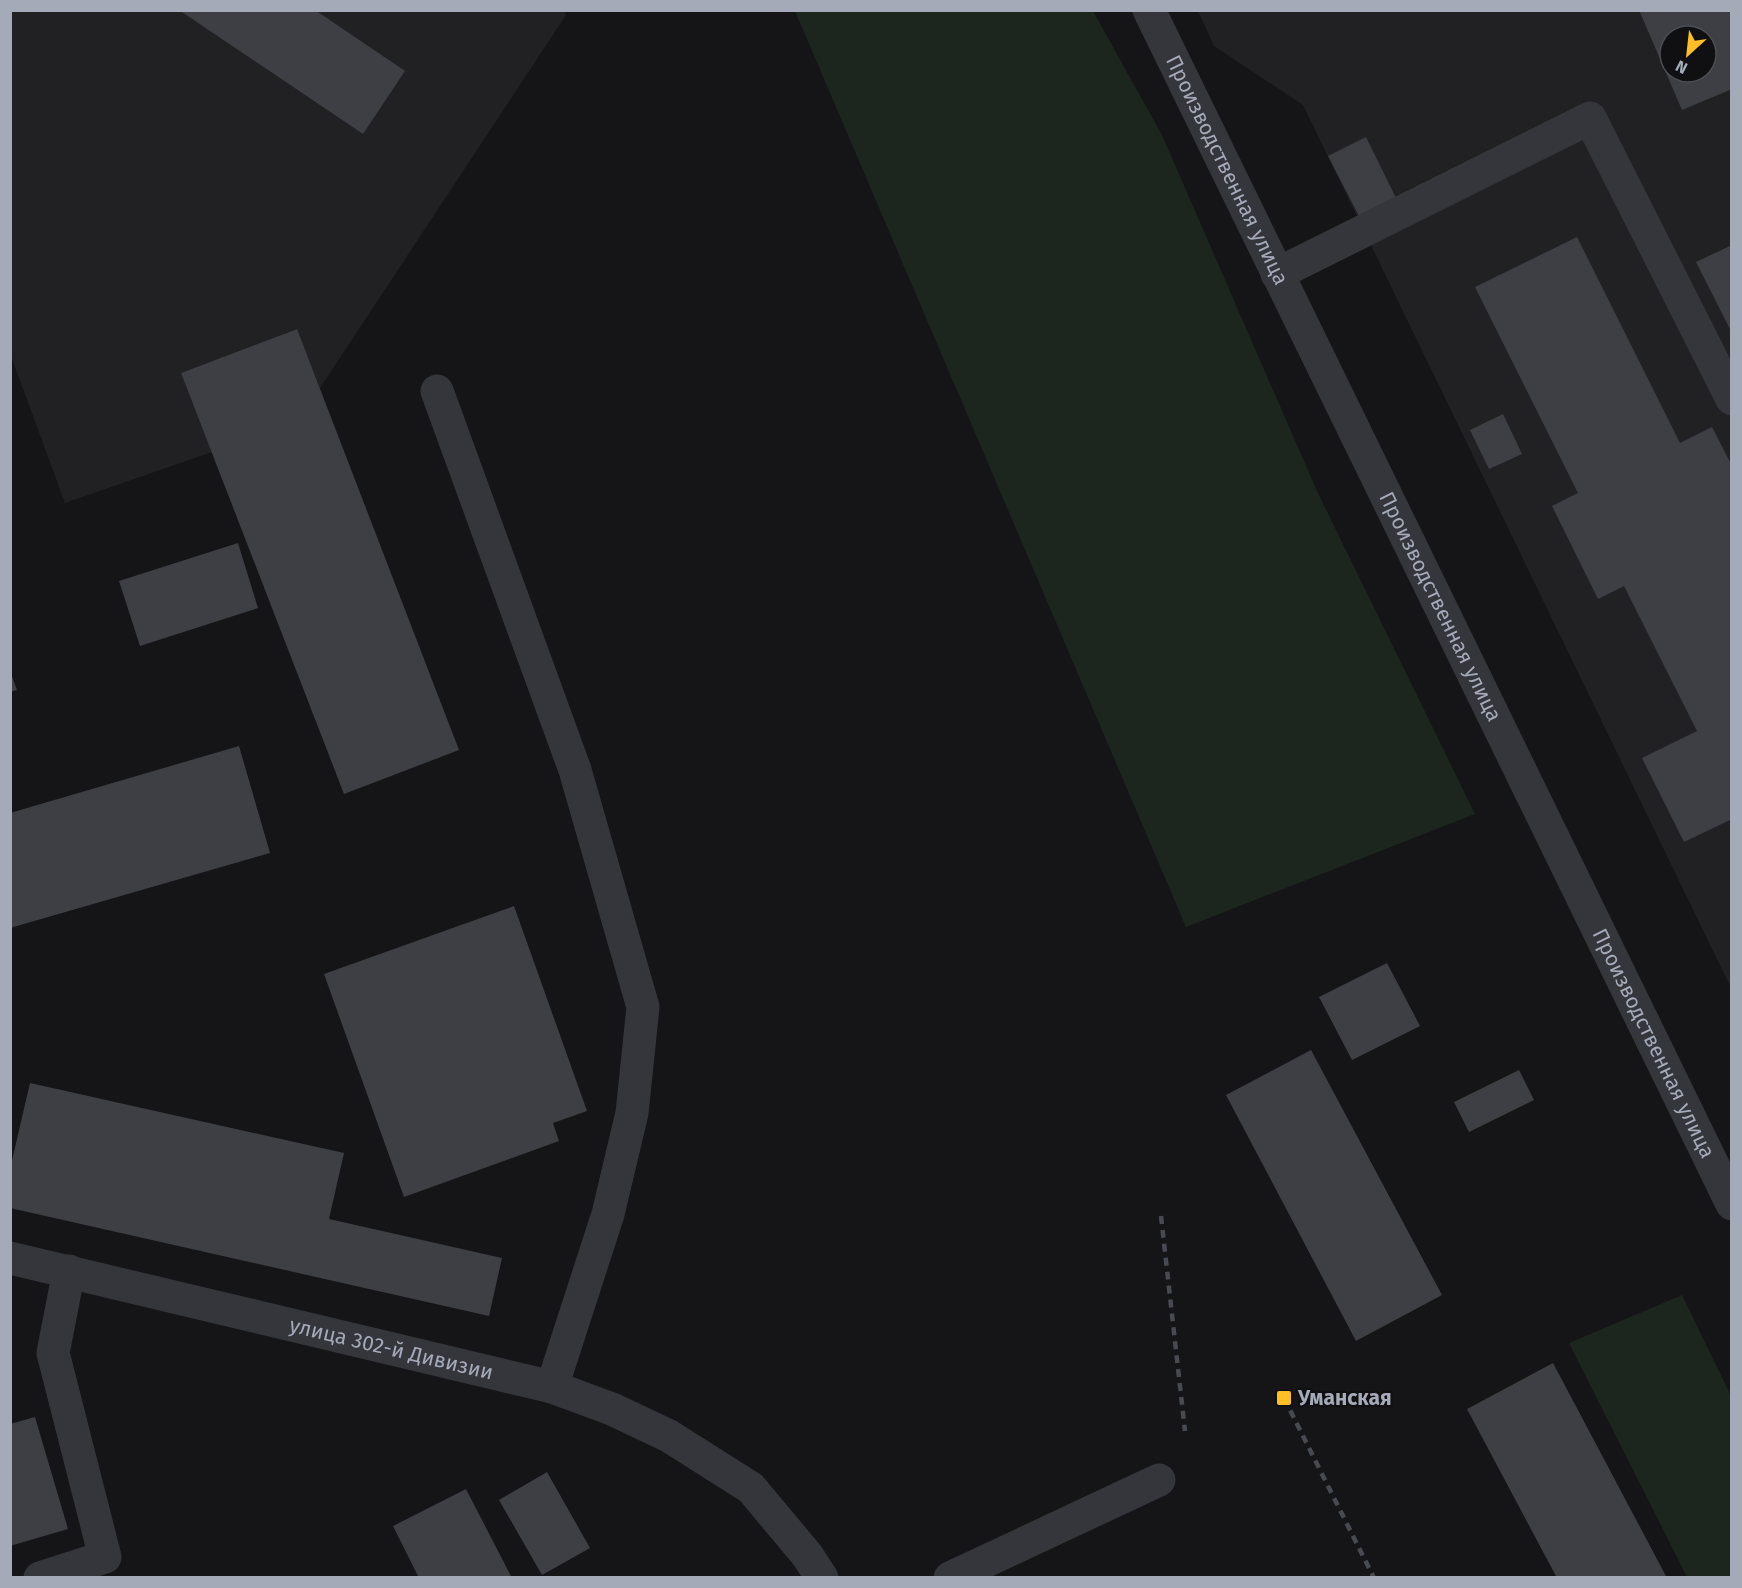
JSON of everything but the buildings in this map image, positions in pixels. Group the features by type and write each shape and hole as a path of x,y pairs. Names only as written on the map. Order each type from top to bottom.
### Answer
{"street":[{"name":"Производственная улица","path":"1149,10 1731,1204"},
{"path":"1277,274 1590,118 1731,399"},
{"path":"436,391 575,770 643,1007 632,1113 611,1203 552,1387"},
{"name":"улица 302-й Дивизии","path":"10,1258 552,1387 612,1409 669,1436 751,1488 807,1555 822,1578"},
{"path":"40,1578 105,1557 53,1353 69,1271"},
{"path":"950,1578 1159,1480"}],"shaded area":[{"path":"11,11 564,11 566,15 320,388 296,329 181,373 212,452 65,503 11,356"},
{"path":"795,11 1093,11 1162,135 1317,491 1475,814 1186,927"},
{"path":"1198,11 1731,11 1731,988 1303,105 1214,46"},
{"path":"1682,1295 1731,1396 1731,1577 1687,1577 1569,1343"}],"railway":[{"path":"1161,1216 1185,1431"},
{"path":"1284,1398 1374,1578"}],"place":[{"name":"Уманская","path":"1284,1398"}]}
